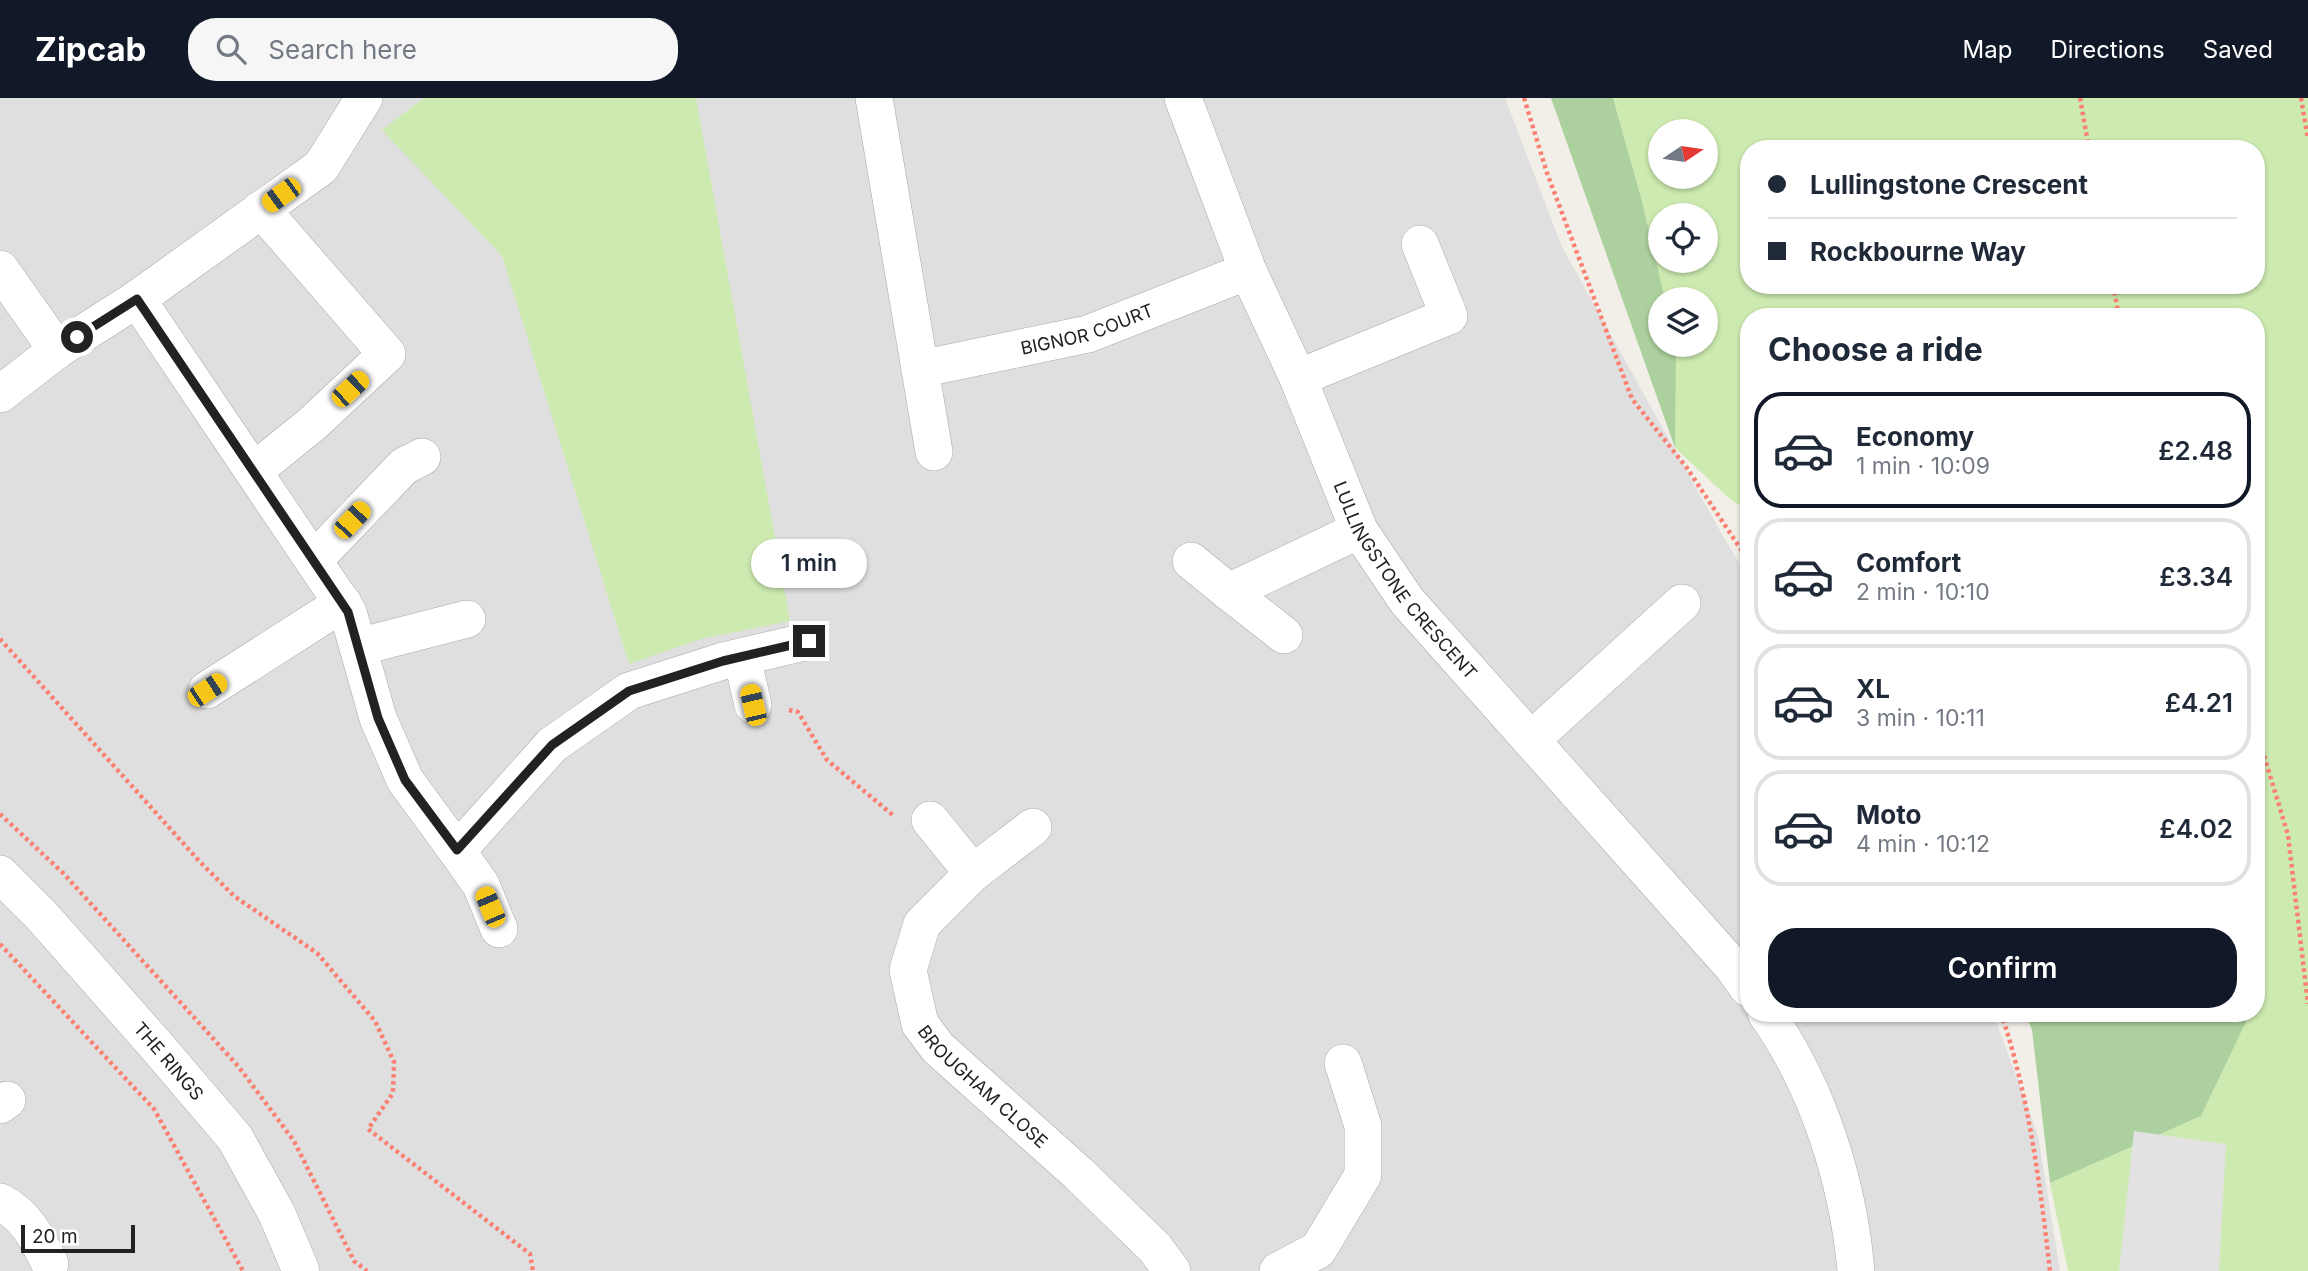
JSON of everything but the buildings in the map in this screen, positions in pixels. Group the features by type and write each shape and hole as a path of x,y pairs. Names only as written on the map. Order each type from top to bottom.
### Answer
{"street":[{"path":"0,394 57,350 137,299 321,167 364,98"},
{"path":"874,98 934,452"},
{"name":"LULLINGSTONE CRESCENT","path":"1183,98 1248,271 1298,378 1359,530 1407,601 1740,977"},
{"path":"254,471 312,424 387,354 261,209"},
{"path":"1298,378 1449,316 1420,244"},
{"path":"0,269 57,350"},
{"name":"BIGNOR COURT","path":"920,369 1088,334 1248,271"},
{"path":"137,299 343,603 359,647 378,718 405,780 481,885 499,929"},
{"path":"314,560 404,466 422,457"},
{"path":"1229,592 1359,530"},
{"path":"1191,561 1284,635"},
{"path":"207,690 343,603"},
{"path":"1532,739 1682,603"},
{"path":"359,647 467,619"},
{"path":"457,850 552,745 629,691 742,657 809,641"},
{"path":"742,657 753,705"},
{"path":"930,820 973,873"},
{"name":"BROUGHAM CLOSE","path":"1033,827 973,873 922,924 908,970 920,1024 938,1048 1079,1174 1155,1248 1172,1271"},
{"name":"THE RINGS","path":"0,874 41,915 234,1138 277,1214 301,1271"},
{"path":"1772,1022 1806,1082 1835,1160 1856,1271"},
{"path":"1278,1271 1318,1250 1363,1175 1363,1126 1343,1063"},
{"path":"0,1202 20,1215 30,1226 50,1264"}],"path":[{"path":"1524,98 1547,173 1632,400 1687,468 1740,548"},
{"path":"2080,98 2087,140"},
{"path":"2301,98 2308,139"},
{"path":"0,639 200,862 234,896 317,953 375,1021 394,1062 393,1093 368,1129 530,1254 534,1271"},
{"path":"753,705 798,712 827,760 913,833 930,820"},
{"path":"2265,759 2288,835 2308,1004"},
{"path":"0,944 154,1109 243,1271"},
{"path":"2004,1022 2016,1059 2041,1192 2050,1271"}],"shaded area":[{"path":"0,98 1505,98 1562,247 1740,564 1740,1022 1996,1022 2038,1136 2060,1271 0,1271"},
{"path":"2134,1131 2226,1144 2219,1271 2119,1271"}],"green space":[{"path":"424,98 696,98 790,621 701,639 629,664 502,256 382,130"},
{"path":"1551,98 1613,98 1648,227 1648,273 1659,273 1662,287 1648,287 1648,357 1676,357 1675,448"},
{"path":"1613,98 2308,98 2308,1271 2068,1271 2050,1183 2201,1116 2246,1022 2265,1022 2265,308 1740,308 1740,505 1675,448 1675,357 1718,357 1718,287 1662,287 1659,273 1718,273 1718,203 1648,203 1648,227"},
{"path":"2029,1022 2246,1022 2201,1116 2050,1183 2032,1030"}],"route":[{"path":"77,337 137,299 348,612 378,718 405,780 457,850 490,817 552,745 629,691 723,661 809,641"}]}
